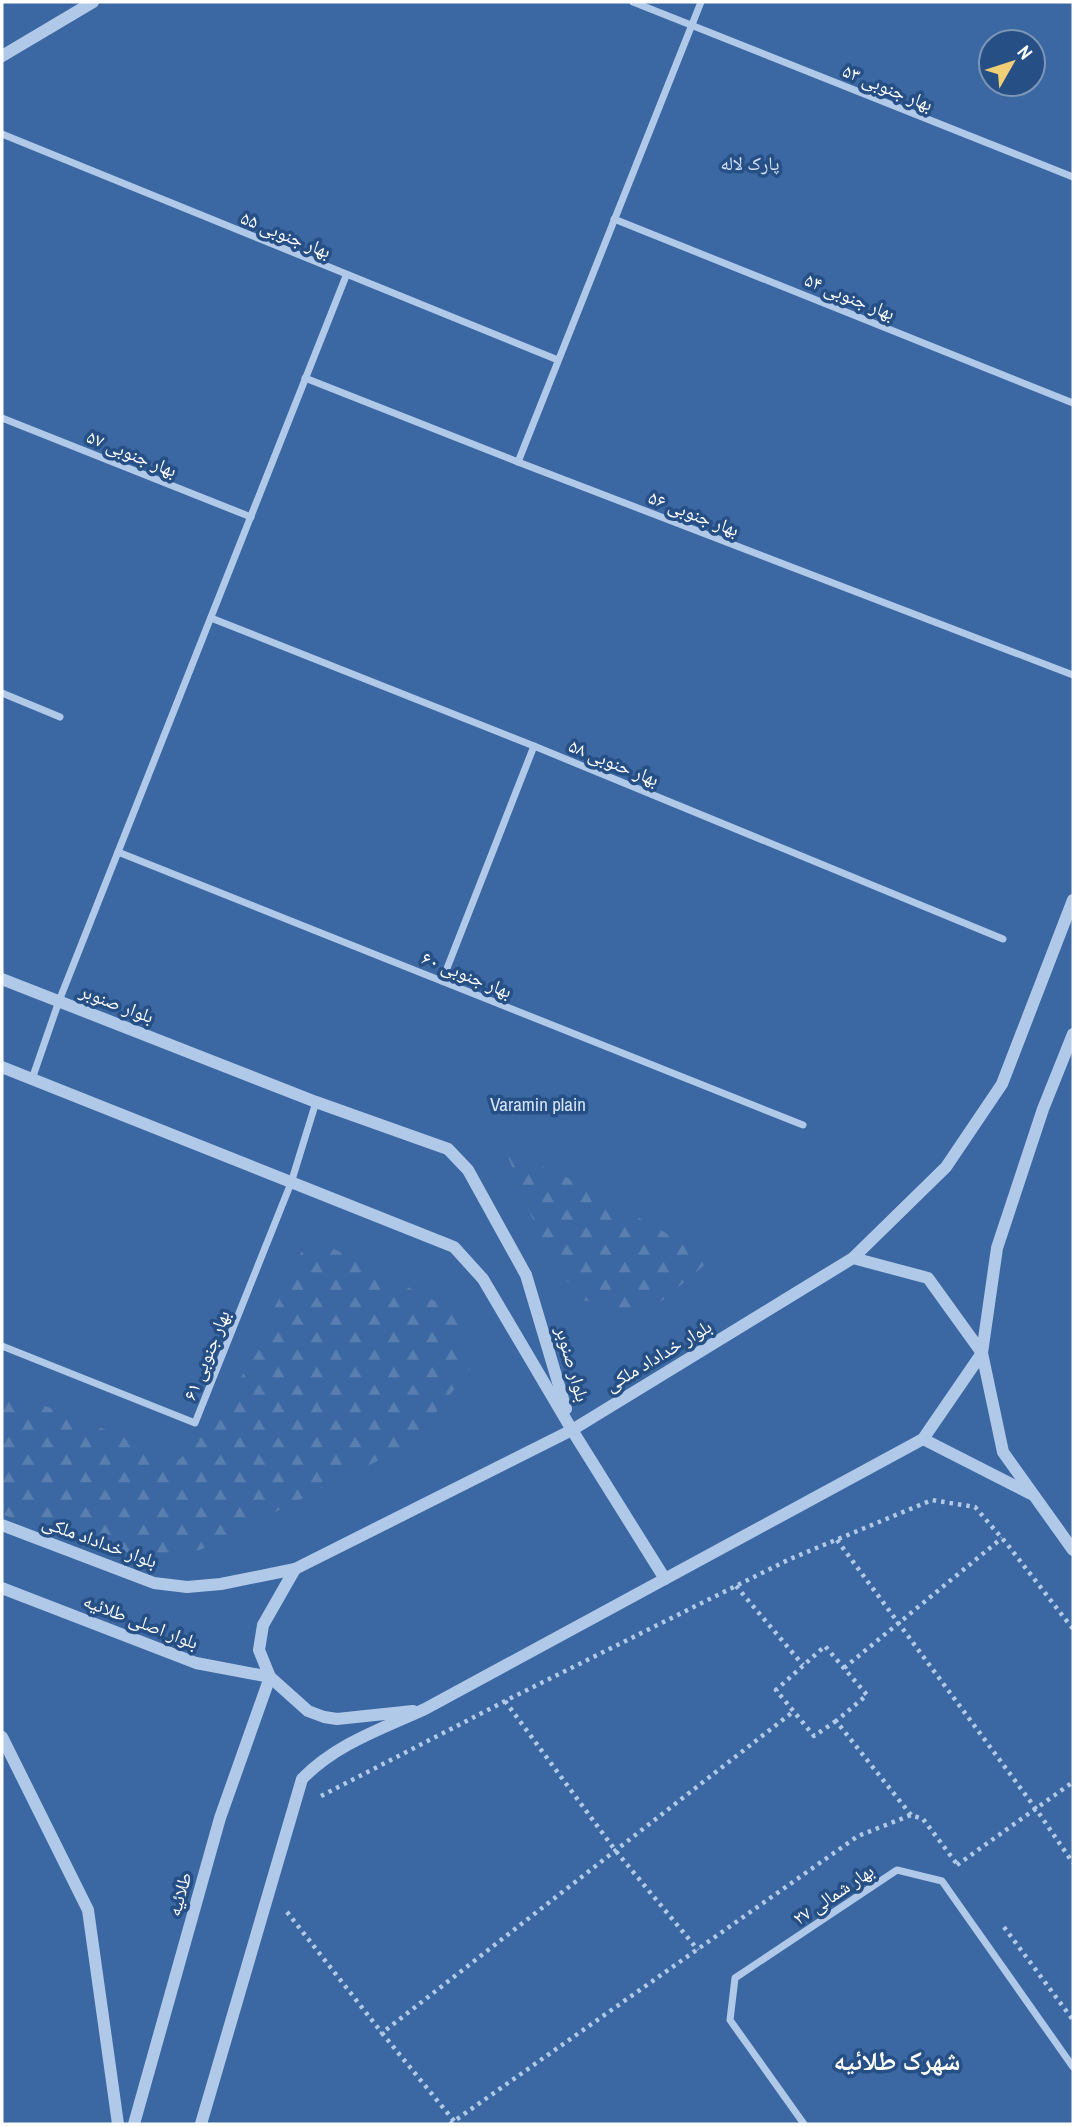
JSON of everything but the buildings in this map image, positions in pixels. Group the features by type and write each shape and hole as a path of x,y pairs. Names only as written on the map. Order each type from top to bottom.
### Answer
{"street":[{"path":"2,56 93,2"},
{"name":"بهار جنوبی ۵۳","path":"633,2 1073,177"},
{"path":"518,463 701,2"},
{"name":"بهار جنوبی ۵۵","path":"2,134 558,360"},
{"name":"بهار جنوبی ۵۴","path":"614,219 1073,403"},
{"path":"32,1079 118,852 346,275"},
{"name":"بهار جنوبی ۵۶","path":"305,378 518,463 1073,675"},
{"name":"بهار جنوبی ۵۷","path":"2,418 251,517"},
{"name":"بهار حنوبی ۵۸","path":"211,618 534,746 1003,939"},
{"path":"2,693 60,717"},
{"path":"442,981 534,746"},
{"name":"بهار جنوبی ۶۰","path":"118,852 803,1125"},
{"name":"بلوار خداداد ملکی","path":"2,1525 154,1583 198,1586 295,1569 572,1430 853,1258 946,1167 1002,1084 1073,900"},
{"name":"بلوار صنوبر","path":"2,979 316,1102 447,1149 468,1170 526,1275 572,1430"},
{"path":"1073,1034 1044,1109 997,1248 982,1353 1003,1452 1073,1550"},
{"name":"بلوار صنوبر","path":"2,1067 454,1247 483,1279 572,1430"},
{"path":"291,1182 316,1102"},
{"name":"بهار جنوبی ۶۱","path":"2,1346 195,1423 291,1182"},
{"path":"853,1258 928,1278 982,1353"},
{"path":"201,2124 302,1779 319,1761 343,1746 425,1709 923,1439 982,1353"},
{"path":"572,1430 665,1579"},
{"path":"923,1439 1035,1496"},
{"path":"295,1569 263,1625 259,1650 270,1677 308,1711 337,1720 425,1709"},
{"name":"بلوار اصلی طلائیه","path":"2,1588 196,1663 270,1677"},
{"name":"طلائیه","path":"134,2124 220,1818 270,1677"},
{"path":"2,1737 88,1910 118,2124"},
{"name":"بهار شمالی ۲۷","path":"804,2124 730,2020 735,1978 897,1870 942,1881 1073,2067"}],"path":[{"path":"315,1804 321,1796 505,1701 790,1559 932,1500 975,1507 1073,1629"},
{"path":"844,1668 1002,1538"},
{"path":"837,1540 1073,1863"},
{"path":"736,1586 803,1665"},
{"path":"825,1646 844,1668 867,1695 814,1736 776,1690 825,1646"},
{"path":"505,1701 615,1850 698,1950"},
{"path":"382,2033 794,1711"},
{"path":"836,1721 911,1815"},
{"path":"957,1865 1073,1782"},
{"path":"286,1911 454,2121"}],"green space":[{"name":"Varamin plain","path":"2,2 1073,2 1073,2124 2,2124"},
{"path":"505,1149 568,1178 712,1259 646,1314 582,1300 546,1253"},
{"path":"309,1236 456,1312 470,1369 411,1444 200,1550 117,1559 2,1514 2,1389 180,1459 229,1403"}],"district":[{"name":"شهرک طلائیه","path":"897,2060"}],"park label":[{"name":"پارک لاله","path":"750,163"}]}
